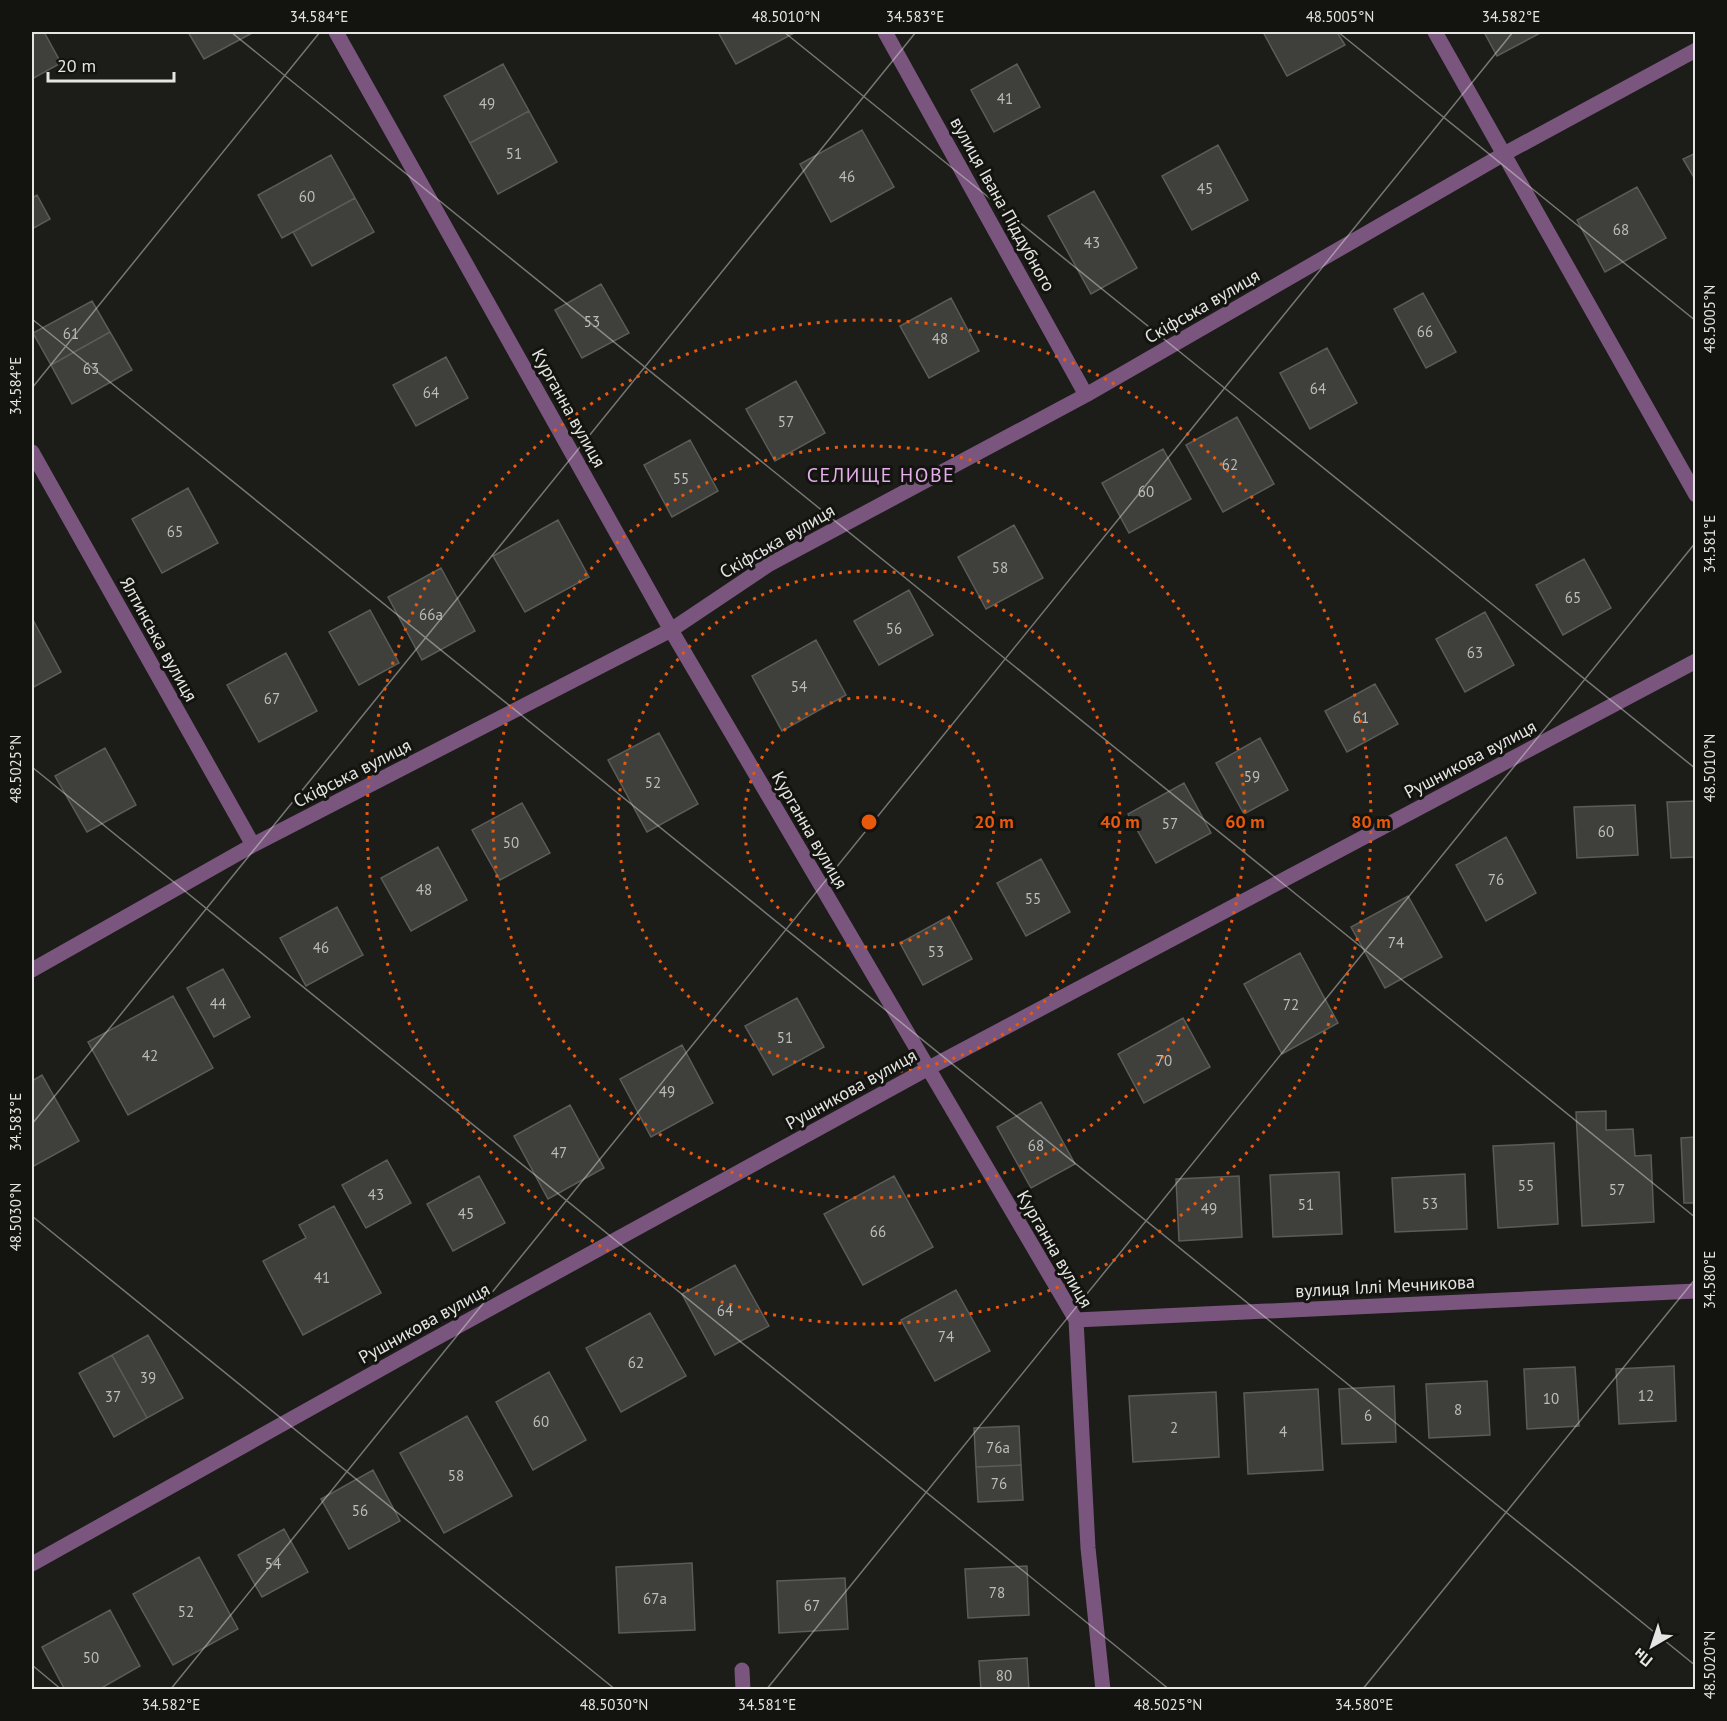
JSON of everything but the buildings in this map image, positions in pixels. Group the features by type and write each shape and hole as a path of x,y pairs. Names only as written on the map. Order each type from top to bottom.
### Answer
{"street":[{"name":"Курганна вулиця","path":"336,32 671,630 1076,1320 1088,1548 1103,1689"},
{"name":"вулиця Івана Піддубного","path":"885,32 1086,395"},
{"path":"1435,32 1695,495"},
{"name":"Скіфська вулиця","path":"32,970 253,845 671,630 768,565 1086,395 1504,154 1695,50"},
{"name":"Ялтинська вулиця","path":"32,452 253,845"},
{"name":"Рушникова вулиця","path":"32,1564 431,1341 927,1069 1695,661"},
{"name":"вулиця Іллі Мечникова","path":"1076,1320 1695,1291"},
{"path":"742,1670 743,1689"}],"district":[{"name":"СЕЛИЩЕ НОВЕ","path":"881,475"}]}
